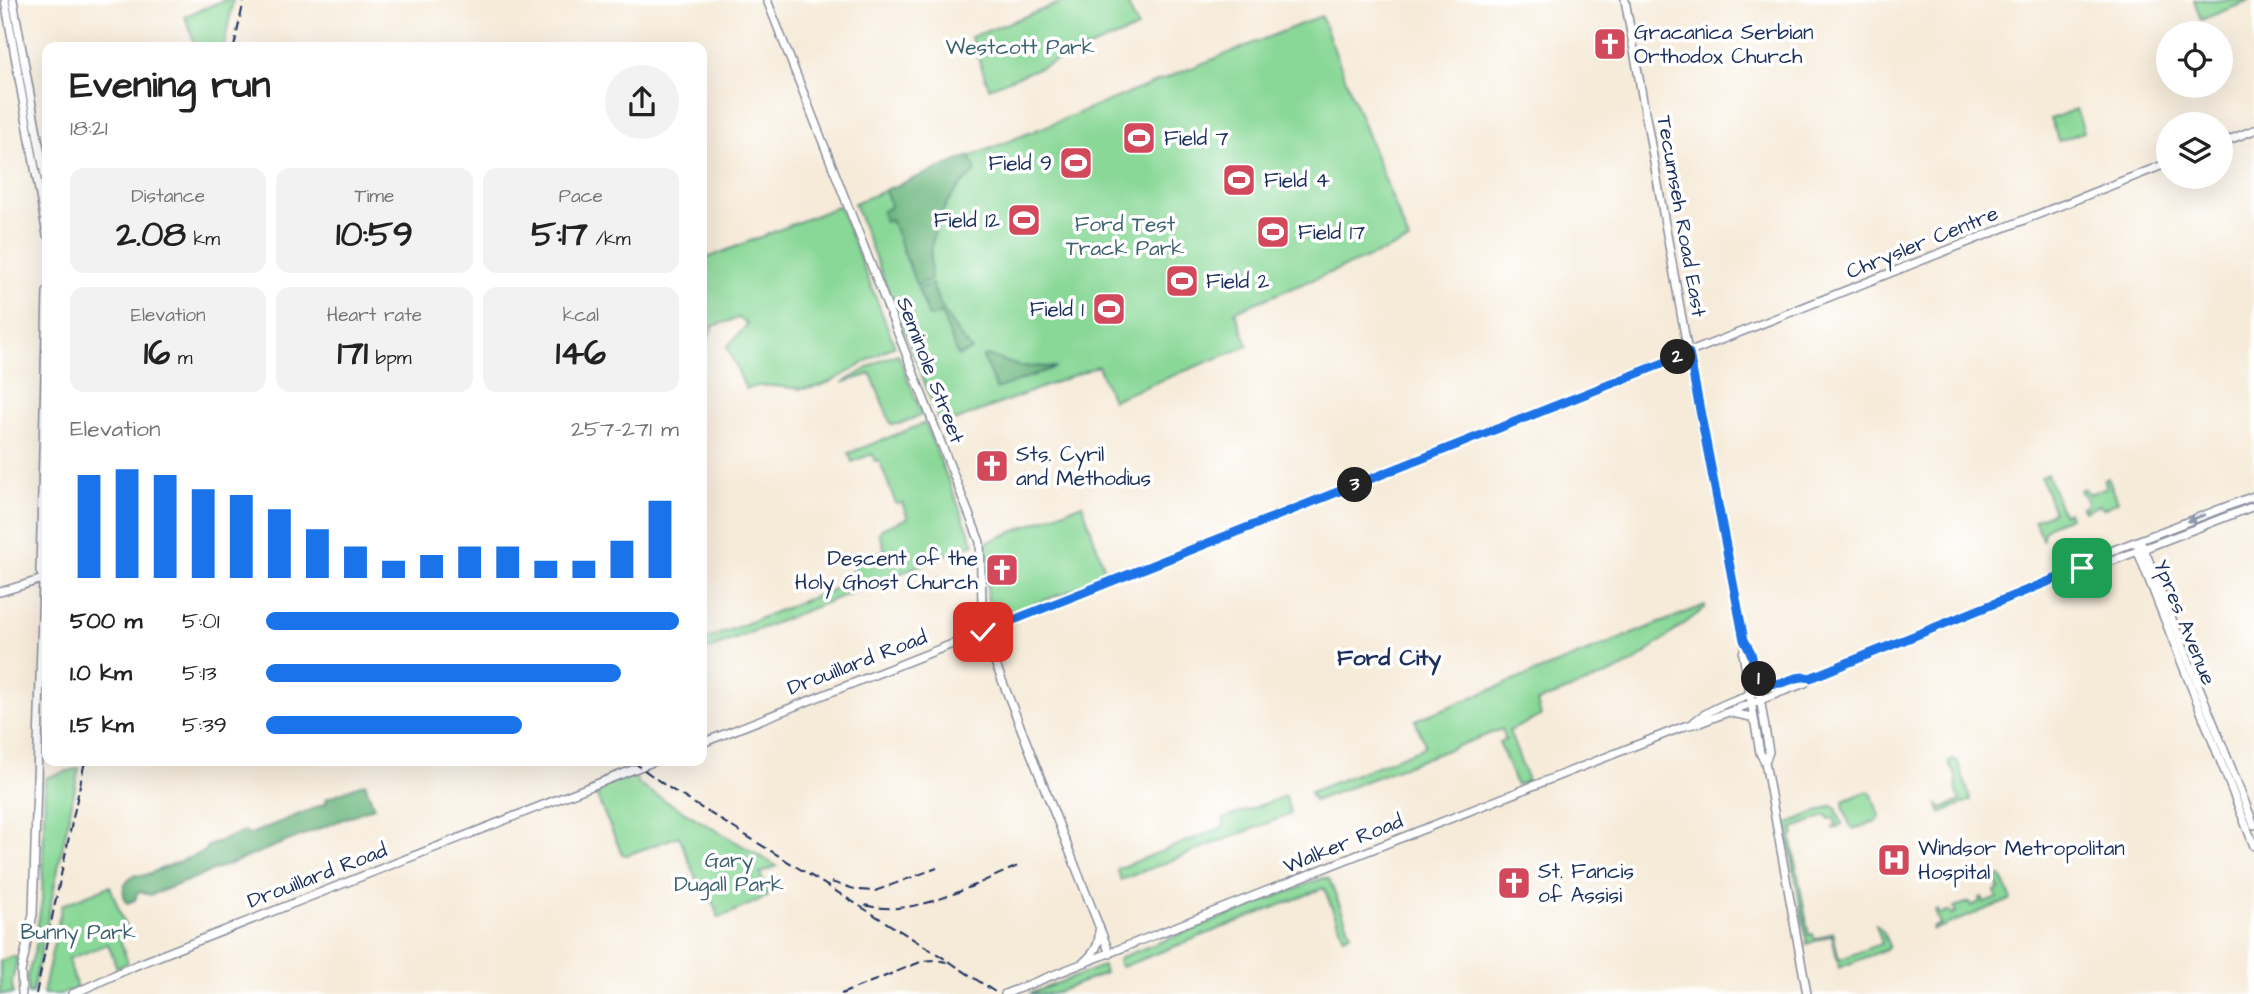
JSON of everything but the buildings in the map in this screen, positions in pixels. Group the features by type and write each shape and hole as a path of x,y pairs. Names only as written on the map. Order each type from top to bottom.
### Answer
{"main road":[{"path":"5,0 42,207"},
{"path":"13,0 42,160"},
{"name":"Seminole Street","path":"767,0 980,542 983,632 1110,954"},
{"name":"Tecumseh Road East","path":"1625,0 1745,645 1743,654 1760,752 1765,762 1807,994"},
{"path":"2233,138 2254,130"},
{"name":"Chrysler Centre","path":"1689,353 2156,168"},
{"name":"Drouillard Road","path":"707,741 1689,353"},
{"path":"42,491 42,576"},
{"name":"Walker Road","path":"2082,568 2088,560 2254,496"},
{"name":"Walker Road","path":"1693,723 1700,716 1760,696 1803,676 1810,678 2082,568 2091,569 2254,506"},
{"name":"Ypres Avenue","path":"2138,541 2254,825"},
{"name":"Ypres Avenue","path":"2142,550 2254,846"},
{"path":"0,592 42,579"},
{"path":"22,994 21,972 33,914 42,612"},
{"name":"Tecumseh Road East","path":"1745,645 1751,653 1760,696 1769,752 1765,762"},
{"path":"1756,674 1760,680 1778,689 1770,701 1764,723"},
{"name":"Walker Road","path":"1005,994 1693,723 1729,712 1751,699"},
{"path":"1729,712 1751,717 1755,724"},
{"name":"Drouillard Road","path":"72,994 98,985 152,958 642,766"},
{"path":"1080,965 1095,952 1100,937 1098,926"}],"green space":[{"path":"225,0 233,0 225,42 194,42 185,16"},
{"name":"Westcott Park","path":"1068,0 1126,0 1138,28 989,88 971,37"},
{"path":"2194,0 2251,0 2201,20"},
{"name":"Ford Test Track Park","path":"1321,16 1409,241 1235,311 1248,346 1112,400 1098,366 941,426 854,203"},
{"path":"2076,109 2084,132 2059,141 2050,119"},
{"path":"970,156 976,171 945,206 931,247 931,279 917,286 891,220 885,222 882,212 891,206 885,190"},
{"path":"839,206 895,346 822,385 803,389 764,386 746,389 727,347 748,324 739,318 713,326 707,341 707,258"},
{"path":"932,284 948,319 972,350 958,356 941,313 929,317 918,289"},
{"path":"898,354 922,415 899,424 891,424 871,374 842,383"},
{"path":"987,355 1018,366 1056,367 996,389 983,357"},
{"path":"925,423 974,544 707,650 707,639 844,585 858,560 885,550 879,533 883,528 908,518 902,503 896,504 879,460 875,461 872,454 852,462 849,453"},
{"path":"2047,474 2063,514 2068,512 2070,517 2047,528 2043,541 2034,520 2054,512 2041,477"},
{"path":"2108,478 2118,501 2103,509 2100,505 2084,511 2082,507 2087,501 2080,490 2084,488 2089,494 2107,487 2104,480"},
{"path":"1082,504 1107,576 989,622 985,543"},
{"path":"1705,605 1705,608 1634,662 1537,702 1541,716 1509,731 1528,781 1516,785 1499,742 1506,740 1502,729 1314,801 1310,792 1422,748 1425,744 1415,720"},
{"path":"1953,759 1958,762 1971,800 1941,813 1938,805 1942,808 1960,801 1956,776 1948,762"},
{"path":"79,768 32,994 28,994 27,978 39,935 36,934 42,900 45,778"},
{"name":"Gary Dugall Park","path":"634,774 639,785 777,866 760,873 769,896 719,918 709,894 699,886 679,836 627,855 622,854 594,790"},
{"path":"365,783 374,807 159,892 150,895 140,892 135,900 127,903 124,887 135,875 143,876 206,851 206,847 245,831 248,835 327,803 325,799"},
{"path":"1868,791 1880,816 1878,820 1851,828 1843,801"},
{"path":"1285,796 1291,814 1121,880 1117,869 1225,826 1223,819"},
{"path":"1833,805 1842,824 1834,829 1834,818 1829,819 1827,815 1792,829 1794,835 1791,837 1809,935 1813,934 1815,940 1833,932 1839,960 1882,943 1876,925 1882,930 1889,946 1839,968 1832,935 1807,944 1786,824"},
{"path":"2001,876 2010,900 1933,930 1932,928 1940,924 1935,911 1938,910 1940,915 1949,911 1951,914 1956,912 1954,907 1969,902 1971,906 1980,902 1979,898 1982,897 1985,903 1997,898 1995,891 1999,889 1995,878"},
{"path":"1323,878 1329,879 1351,933 1344,937 1324,888 1122,967 1120,965 1118,960 1122,957"},
{"name":"Bunny Park","path":"110,886 129,936 120,940 128,963 117,968 108,944 68,959 77,988 62,994 43,994 62,905"},
{"path":"13,956 17,958 12,982 13,994 0,994 0,961"},
{"path":"1103,966 1105,973 1053,994 1029,994"}],"railway":[{"path":"235,42 244,0"},
{"path":"36,994 84,766"},
{"path":"639,766 666,786 998,994"},
{"path":"865,905 884,908 923,904 1018,866"},
{"path":"831,882 858,890 875,891 937,868"},
{"path":"841,994 923,961 947,962"}],"place":[{"name":"Gracanica Serbian Orthodox Church","path":"1610,44"},
{"name":"Field 7","path":"1139,138"},
{"name":"Field 9","path":"1076,163"},
{"name":"Field 4","path":"1239,180"},
{"name":"Field 12","path":"1024,220"},
{"name":"Field 17","path":"1273,232"},
{"name":"Field 2","path":"1182,281"},
{"name":"Field 1","path":"1109,309"},
{"name":"Sts. Cyril and Methodius","path":"992,466"},
{"name":"Descent of the Holy Ghost Church","path":"1002,570"},
{"name":"Windsor Metropolitan Hospital","path":"1894,860"},
{"name":"St. Fancis of Assisi","path":"1514,883"}],"district":[{"name":"Ford City","path":"1389,657"}],"route":[{"path":"983,632 1689,353 1745,645 1751,653 1760,680 1777,685 1803,676 1810,678 2082,568"}]}
